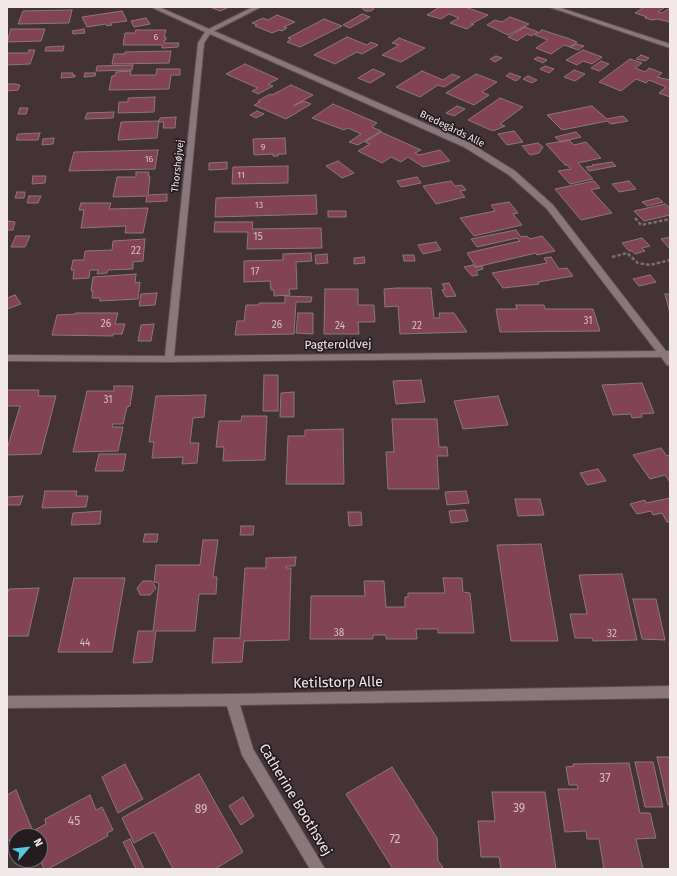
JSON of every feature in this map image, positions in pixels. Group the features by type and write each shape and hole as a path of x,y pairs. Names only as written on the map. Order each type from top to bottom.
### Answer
{"street":[{"name":"Bredegårds Alle","path":"154,7 467,145 512,173 550,207 667,354 670,363"},
{"path":"209,31 258,7"},
{"path":"552,7 670,46"},
{"name":"Thorshøjvej","path":"169,359 201,44 209,31"},
{"name":"Pagteroldvej","path":"7,358 169,359 667,354"},
{"name":"Ketilstorp Alle","path":"7,702 232,700 670,692"},
{"name":"Catherine Boothsvej","path":"232,700 247,752 318,869"}],"path":[{"path":"635,218 641,225 670,219"},
{"path":"592,261 627,253 638,262 650,265 670,260"}],"building":[{"path":"210,7 229,7 220,11"},
{"path":"372,7 374,9 371,11 365,11 362,8"},
{"path":"435,7 465,7 488,15 471,24 474,24 467,29 450,23 459,18 449,14 441,19 427,15 438,8"},
{"path":"644,7 665,7 658,12 662,13 670,8 670,22 657,19 652,20 635,13"},
{"path":"72,10 69,23 18,24 23,11"},
{"path":"122,11 127,21 111,23 112,25 107,26 106,24 87,27 82,17"},
{"path":"362,14 370,17 350,28 343,25"},
{"path":"277,15 295,22 284,27 287,28 282,31 279,30 272,33 255,26 257,25 252,23 263,18 268,20"},
{"path":"510,17 529,24 508,35 487,25 495,20 502,22"},
{"path":"146,18 150,24 134,27 131,21"},
{"path":"324,19 342,26 300,47 287,42 291,39 288,38"},
{"path":"525,27 538,32 531,36 527,34 517,41 508,37"},
{"path":"11,29 45,29 41,41 7,42"},
{"path":"84,29 85,33 73,34 72,31"},
{"path":"136,30 166,30 164,37 166,37 166,40 164,40 164,43 179,43 178,47 162,48 162,45 123,45 125,33 135,33"},
{"path":"542,30 577,42 570,47 564,45 551,54 536,48 548,40 535,35"},
{"path":"347,37 367,45 371,42 378,45 362,54 357,52 335,64 314,55"},
{"path":"399,38 425,48 401,62 382,55 399,45 392,43"},
{"path":"576,44 584,46 578,50 570,47"},
{"path":"64,46 63,51 45,51 46,47"},
{"path":"29,50 35,50 30,64 7,65 7,53 28,53"},
{"path":"583,50 602,57 592,64 583,61 577,65 566,60"},
{"path":"171,51 169,63 112,64 114,54 125,54 125,52"},
{"path":"641,55 649,58 645,61 636,59"},
{"path":"496,56 502,58 495,62 490,59"},
{"path":"538,57 547,60 543,63 534,59"},
{"path":"630,59 642,63 635,68 645,72 649,68 662,73 657,77 670,80 670,97 659,93 666,87 649,80 646,83 636,79 621,91 599,82"},
{"path":"601,61 609,64 599,71 591,68"},
{"path":"245,64 278,79 268,84 273,86 258,94 252,91 258,88 226,74"},
{"path":"133,65 132,70 96,71 97,66"},
{"path":"545,66 554,69 549,73 540,69"},
{"path":"157,69 180,69 180,75 171,75 169,89 109,90 112,76 115,76 116,72 131,71 130,75 156,75"},
{"path":"373,69 385,74 370,83 358,78"},
{"path":"574,70 585,74 575,81 564,77"},
{"path":"422,71 443,80 452,74 460,77 444,87 438,85 420,97 396,87"},
{"path":"62,73 73,73 72,75 75,75 75,77 61,78"},
{"path":"85,73 96,73 95,76 84,77"},
{"path":"510,73 521,77 516,81 506,76"},
{"path":"476,74 497,82 482,92 489,95 474,105 446,93"},
{"path":"528,76 537,80 532,83 523,79"},
{"path":"7,84 20,85 18,90 7,91"},
{"path":"291,85 313,95 293,106 304,101 311,104 286,119 254,105 270,94 272,95"},
{"path":"155,97 154,112 118,113 119,102 128,102 128,98"},
{"path":"500,98 523,107 500,124 505,126 493,131 468,120"},
{"path":"333,104 377,123 372,127 381,131 358,145 349,142 361,134 348,128 344,130 312,118"},
{"path":"457,106 465,109 454,116 446,113"},
{"path":"592,106 607,119 623,116 628,121 611,124 607,121 562,130 547,115"},
{"path":"20,108 28,108 26,114 18,114"},
{"path":"257,111 264,114 256,118 250,115"},
{"path":"114,112 113,118 85,119 87,113"},
{"path":"176,117 175,128 163,128 164,122 159,122 160,118"},
{"path":"159,121 157,138 118,140 121,122"},
{"path":"514,131 523,142 507,145 498,134"},
{"path":"381,132 421,150 415,153 419,155 440,150 450,161 423,167 408,157 401,162 391,157 382,163 358,151 370,144 365,142"},
{"path":"576,132 581,137 561,142 555,137"},
{"path":"40,133 38,140 16,140 18,134"},
{"path":"54,138 53,144 42,145 43,139"},
{"path":"285,138 286,154 278,154 278,156 273,156 273,154 254,155 253,139"},
{"path":"569,140 574,145 586,142 601,158 578,163 593,179 570,184 558,171 571,169 565,165 546,144"},
{"path":"538,143 543,147 539,153 530,155 522,146"},
{"path":"158,150 155,169 69,171 74,152"},
{"path":"338,161 354,173 342,178 326,166"},
{"path":"227,162 227,169 209,170 209,163"},
{"path":"612,162 616,166 589,171 586,167 593,166 592,165"},
{"path":"288,166 288,183 232,184 233,167"},
{"path":"136,172 149,172 148,195 167,194 167,201 146,202 147,196 113,197 117,177 136,177"},
{"path":"33,176 46,176 45,183 32,184"},
{"path":"417,177 421,183 401,187 397,181"},
{"path":"451,181 455,186 462,185 466,190 460,191 465,197 436,204 423,186"},
{"path":"594,181 600,188 591,190 612,213 581,220 555,189"},
{"path":"629,181 636,189 619,192 612,184"},
{"path":"17,192 25,192 24,198 15,198"},
{"path":"316,195 317,214 215,217 216,198"},
{"path":"29,196 41,196 38,203 27,203"},
{"path":"658,198 663,202 647,206 642,202"},
{"path":"509,202 518,213 513,214 522,225 474,236 460,218 495,211 491,205"},
{"path":"81,203 111,203 109,209 148,208 143,233 125,233 126,226 81,228 84,210 79,210"},
{"path":"665,204 670,208 670,215 644,221 634,211"},
{"path":"328,211 346,211 346,217 328,217"},
{"path":"7,221 15,222 13,230 7,230"},
{"path":"215,222 253,222 252,229 321,228 322,248 247,249 248,232 214,232"},
{"path":"516,230 521,237 527,236 530,239 542,236 555,251 537,255 536,253 476,267 467,253 520,241 517,238 477,247 471,239"},
{"path":"16,236 30,236 25,247 11,247"},
{"path":"670,237 670,249 661,239"},
{"path":"642,238 650,246 642,248 645,251 635,254 632,251 629,251 622,243"},
{"path":"145,239 143,261 133,262 133,269 108,270 107,273 97,274 98,270 90,270 89,278 73,279 74,270 71,270 73,260 84,260 85,251 112,250 113,241"},
{"path":"436,242 441,250 423,254 418,245"},
{"path":"311,253 312,261 296,262 297,289 289,289 290,295 274,296 274,290 271,290 270,281 244,282 244,261 283,260 283,254"},
{"path":"327,254 328,263 316,264 315,255"},
{"path":"403,255 414,255 415,261 404,261"},
{"path":"364,257 365,263 354,264 354,258"},
{"path":"551,257 559,269 567,268 573,276 538,282 539,284 503,288 492,273 547,263 544,258"},
{"path":"473,265 475,267 482,266 483,269 476,271 478,275 472,276 464,267"},
{"path":"136,274 135,283 140,282 138,299 100,301 100,298 92,298 93,291 91,291 93,277"},
{"path":"650,275 656,282 639,286 633,279"},
{"path":"449,283 456,296 446,297 442,290 445,289 442,284"},
{"path":"431,288 434,318 440,318 439,313 454,313 467,332 400,334 398,306 385,307 384,289"},
{"path":"325,289 358,289 358,305 374,305 375,322 358,322 359,334 324,334"},
{"path":"157,293 155,305 139,306 141,294"},
{"path":"665,294 670,294 670,313"},
{"path":"15,295 21,304 7,309 7,298"},
{"path":"285,296 312,297 311,302 296,302 294,334 235,335 237,321 244,321 246,305 259,305 259,303 285,303"},
{"path":"516,305 544,305 545,309 593,309 600,331 500,332 496,309 517,309"},
{"path":"76,313 118,313 115,324 125,324 122,334 113,334 113,336 52,335 57,315"},
{"path":"298,313 313,313 313,334 296,333"},
{"path":"154,324 151,341 138,341 141,325"},
{"path":"264,375 278,375 278,411 263,411"},
{"path":"421,380 425,402 396,404 393,381"},
{"path":"642,383 654,413 641,414 642,417 632,418 631,414 613,415 602,385"},
{"path":"114,386 133,386 130,406 127,407 123,424 113,424 112,427 123,427 118,451 73,452 87,391 114,391"},
{"path":"7,390 39,390 38,396 56,396 41,454 7,455 7,449 20,406 7,406"},
{"path":"294,392 294,417 280,417 281,393"},
{"path":"206,395 204,417 193,418 190,443 199,443 197,463 182,464 183,457 152,458 154,442 149,442 156,396"},
{"path":"498,396 508,425 463,429 454,401"},
{"path":"242,416 267,416 265,460 223,461 224,447 216,447 219,421 241,421"},
{"path":"392,419 437,419 439,447 447,447 448,456 437,456 439,489 388,489 386,452 394,452"},
{"path":"343,429 344,484 286,484 288,436 305,436 305,430"},
{"path":"661,448 667,456 670,455 670,482 665,475 650,479 633,455"},
{"path":"99,454 126,454 123,471 95,471"},
{"path":"598,469 606,481 587,485 580,473"},
{"path":"45,491 77,491 76,496 88,496 86,507 42,508"},
{"path":"466,491 469,503 447,505 445,492"},
{"path":"23,496 20,505 7,505 7,497"},
{"path":"670,498 670,522 667,522 662,513 653,515 651,511 637,514 630,504 645,500 646,503"},
{"path":"515,499 540,499 544,515 518,516"},
{"path":"465,510 468,521 451,523 449,511"},
{"path":"101,511 100,524 71,525 73,513"},
{"path":"348,512 361,512 362,525 349,526"},
{"path":"241,526 254,526 253,535 240,535"},
{"path":"145,534 158,534 157,542 143,542"},
{"path":"203,540 218,540 213,577 217,577 216,594 199,594 195,631 156,631 152,662 133,663 138,631 153,631 159,583 154,582 156,565 200,565"},
{"path":"541,544 558,641 511,641 497,545"},
{"path":"296,557 295,566 286,566 286,568 291,568 289,640 244,641 242,662 212,663 214,638 240,638 245,568 266,568 266,558"},
{"path":"622,574 637,640 593,641 592,638 575,638 570,614 587,614 579,575"},
{"path":"74,578 125,578 112,652 58,652"},
{"path":"443,578 462,578 463,592 470,593 474,633 438,633 438,629 416,629 417,639 386,639 386,635 373,635 373,639 310,639 311,596 365,596 364,581 384,581 386,607 405,607 405,597 408,597 408,593 445,593"},
{"path":"143,581 152,581 156,588 150,595 140,595 137,588"},
{"path":"39,588 28,636 7,636 7,594 9,589"},
{"path":"633,599 656,599 665,640 642,639"},
{"path":"657,757 670,757 670,805 668,805"},
{"path":"635,762 653,762 663,807 645,807"},
{"path":"629,763 640,813 650,813 656,838 636,839 643,869 604,869 599,839 587,839 586,831 565,832 558,789 578,789 577,785 569,785 566,767 574,766 573,764"},
{"path":"125,764 143,799 118,813 102,777"},
{"path":"392,767 437,838 438,861 443,867 440,869 393,869 346,794"},
{"path":"199,774 243,852 215,869 173,869 154,832 134,843 122,818"},
{"path":"16,790 32,828 8,828 8,839 7,837 7,795"},
{"path":"492,792 545,792 556,869 501,869 499,857 481,857 478,821 495,821"},
{"path":"90,795 96,810 102,807 113,830 107,833 108,836 48,869 44,869 48,868 48,828 38,828 46,824 45,819"},
{"path":"243,797 254,816 241,825 229,806"},
{"path":"130,839 144,869 136,869 123,842"}]}
